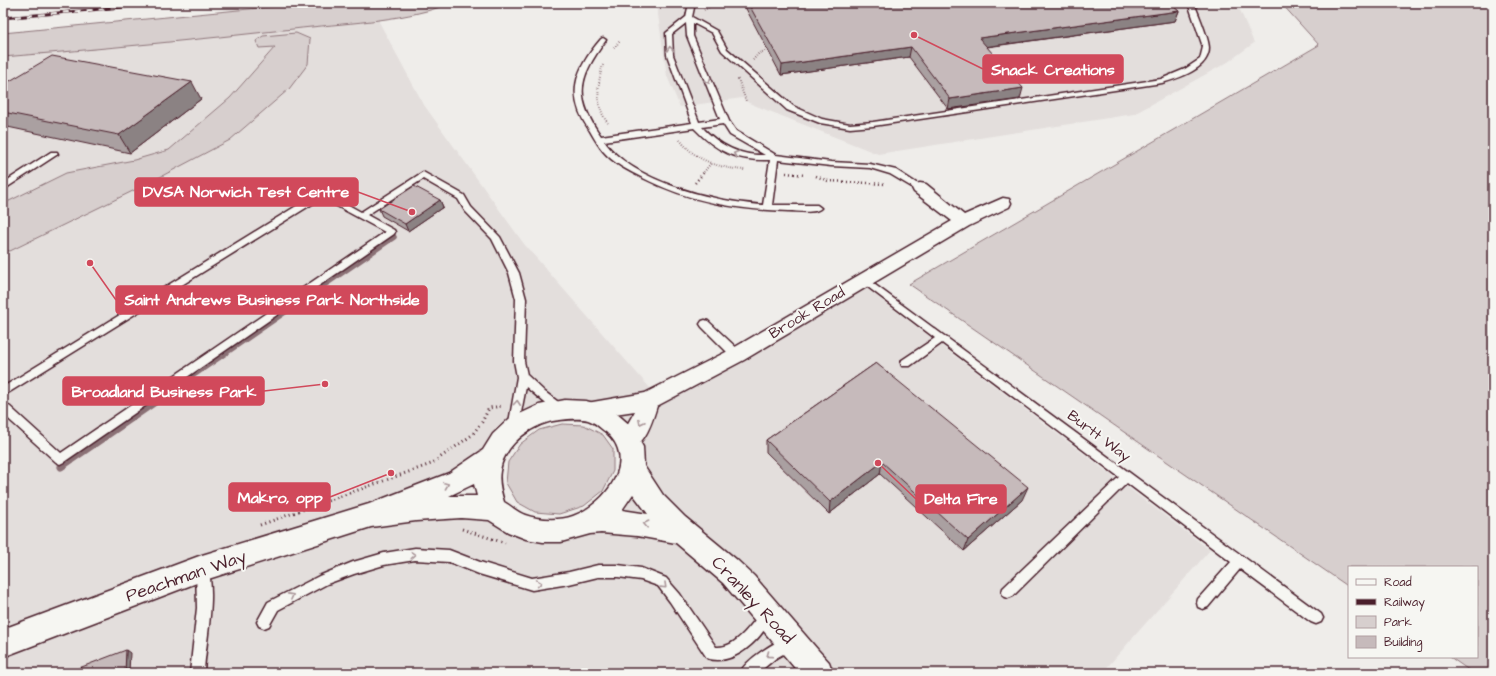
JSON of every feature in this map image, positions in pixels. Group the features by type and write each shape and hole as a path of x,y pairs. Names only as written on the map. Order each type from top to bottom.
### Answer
{"street":[{"path":"920,188 963,222"},
{"name":"Brook Road","path":"588,410 649,401 737,355 863,279 963,222 1003,203"},
{"path":"494,509 517,524 538,530 561,530 589,522 607,510 624,490 632,467 629,441 641,423 649,401"},
{"name":"Peachman Way","path":"3,643 202,568 371,515 458,481 471,473 492,456 512,430 535,417 561,410 588,410 612,422 629,441"},
{"name":"Peachman Way","path":"371,515 428,508 454,507 494,509 487,484 487,471 492,456"},
{"name":"Cranley Road","path":"632,467 640,486 649,497 684,533 732,573 769,613 818,673"},
{"name":"Cranley Road","path":"589,522 603,521 639,523 684,533"}],"lane":[{"path":"692,3 689,18 690,36 725,121 734,133 774,157"},
{"path":"689,18 715,32 724,50 790,108 820,121 850,126 873,124 1162,81 1188,72 1203,60 1206,47 1191,3"},
{"path":"689,18 669,33 670,55 697,126 711,141 731,152 750,158 774,157 831,164 870,166 893,172 920,188"},
{"path":"604,40 592,52 579,81 579,99 582,114 599,139 614,156 628,167 655,181 686,193 725,204 767,208 817,208"},
{"path":"599,139 725,121"},
{"path":"3,187 54,154"},
{"path":"767,208 774,157"},
{"path":"362,215 423,175 461,197 468,209 496,237 514,273 521,299 519,361 522,377 512,430"},
{"path":"3,392 322,194 391,232 60,459 3,407"},
{"name":"Burtt Way","path":"863,279 1316,618"},
{"path":"705,324 737,355"},
{"path":"906,363 942,338"},
{"path":"522,377 541,395 561,410"},
{"path":"1008,592 1127,476"},
{"path":"264,622 273,606 323,580 353,568 384,559 415,554 449,556 479,568 532,584 569,578 598,571 618,571 641,574 662,582 675,598 712,653 724,654 740,643 753,632 769,613"},
{"path":"1203,603 1240,560"},
{"path":"197,673 204,611 205,589 202,568"},
{"path":"747,673 771,654 793,641"}],"path":[{"path":"3,4 9,3"},
{"path":"612,50 620,41"},
{"path":"605,61 599,76 597,93 608,124 615,123"},
{"path":"686,193 711,163"}],"shaded area":[{"path":"310,3 446,3 446,5 427,12 378,20 424,105 524,244 657,396 863,286 1210,550 1102,673 3,673 3,33","holes":["561,410 612,422 632,467 589,522 517,524 422,508 427,492"]},
{"path":"664,3 1237,3 1254,43 1228,62 1134,114 878,154 749,103 742,98 680,107 667,76 657,8"}],"green space":[{"path":"310,3 446,3 446,5 409,15 370,21 148,44 3,57 3,33"},
{"path":"1281,3 1301,3 1312,7 1318,3 1493,3 1493,673 1473,673 1451,658 1478,658 1478,566 1348,566 1348,586 909,284 1319,45"},
{"path":"296,33 310,39 308,64 289,89 230,140 143,186 10,251 3,250 3,204 66,173 134,160 169,150 230,98 275,47 259,48 256,41 263,36"},
{"path":"562,424 584,425 603,435 613,449 613,471 603,491 584,506 559,514 535,512 517,502 506,483 508,462 520,444 539,430"}],"building":[{"path":"748,3 1169,3 1179,11 979,38 1023,88 950,99 911,47 782,65"},
{"path":"52,56 192,82 119,135 3,112 3,85"},
{"path":"414,186 440,200 405,224 379,209"},
{"path":"876,363 1028,487 968,540 882,462 830,502 766,440"},
{"path":"126,650 125,673 66,673"}],"waterway":[{"path":"169,392 394,237"},
{"path":"61,467 171,391"}],"railway":[{"path":"3,18 166,3"}],"place":[{"name":"Snack Creations","path":"914,35"},
{"name":"DVSA Norwich Test Centre","path":"412,212"},
{"name":"Saint Andrews Business Park Northside","path":"90,263"},
{"name":"Broadland Business Park","path":"325,384"},
{"name":"Delta Fire","path":"878,463"},
{"name":"Makro, opp","path":"391,473"}]}
